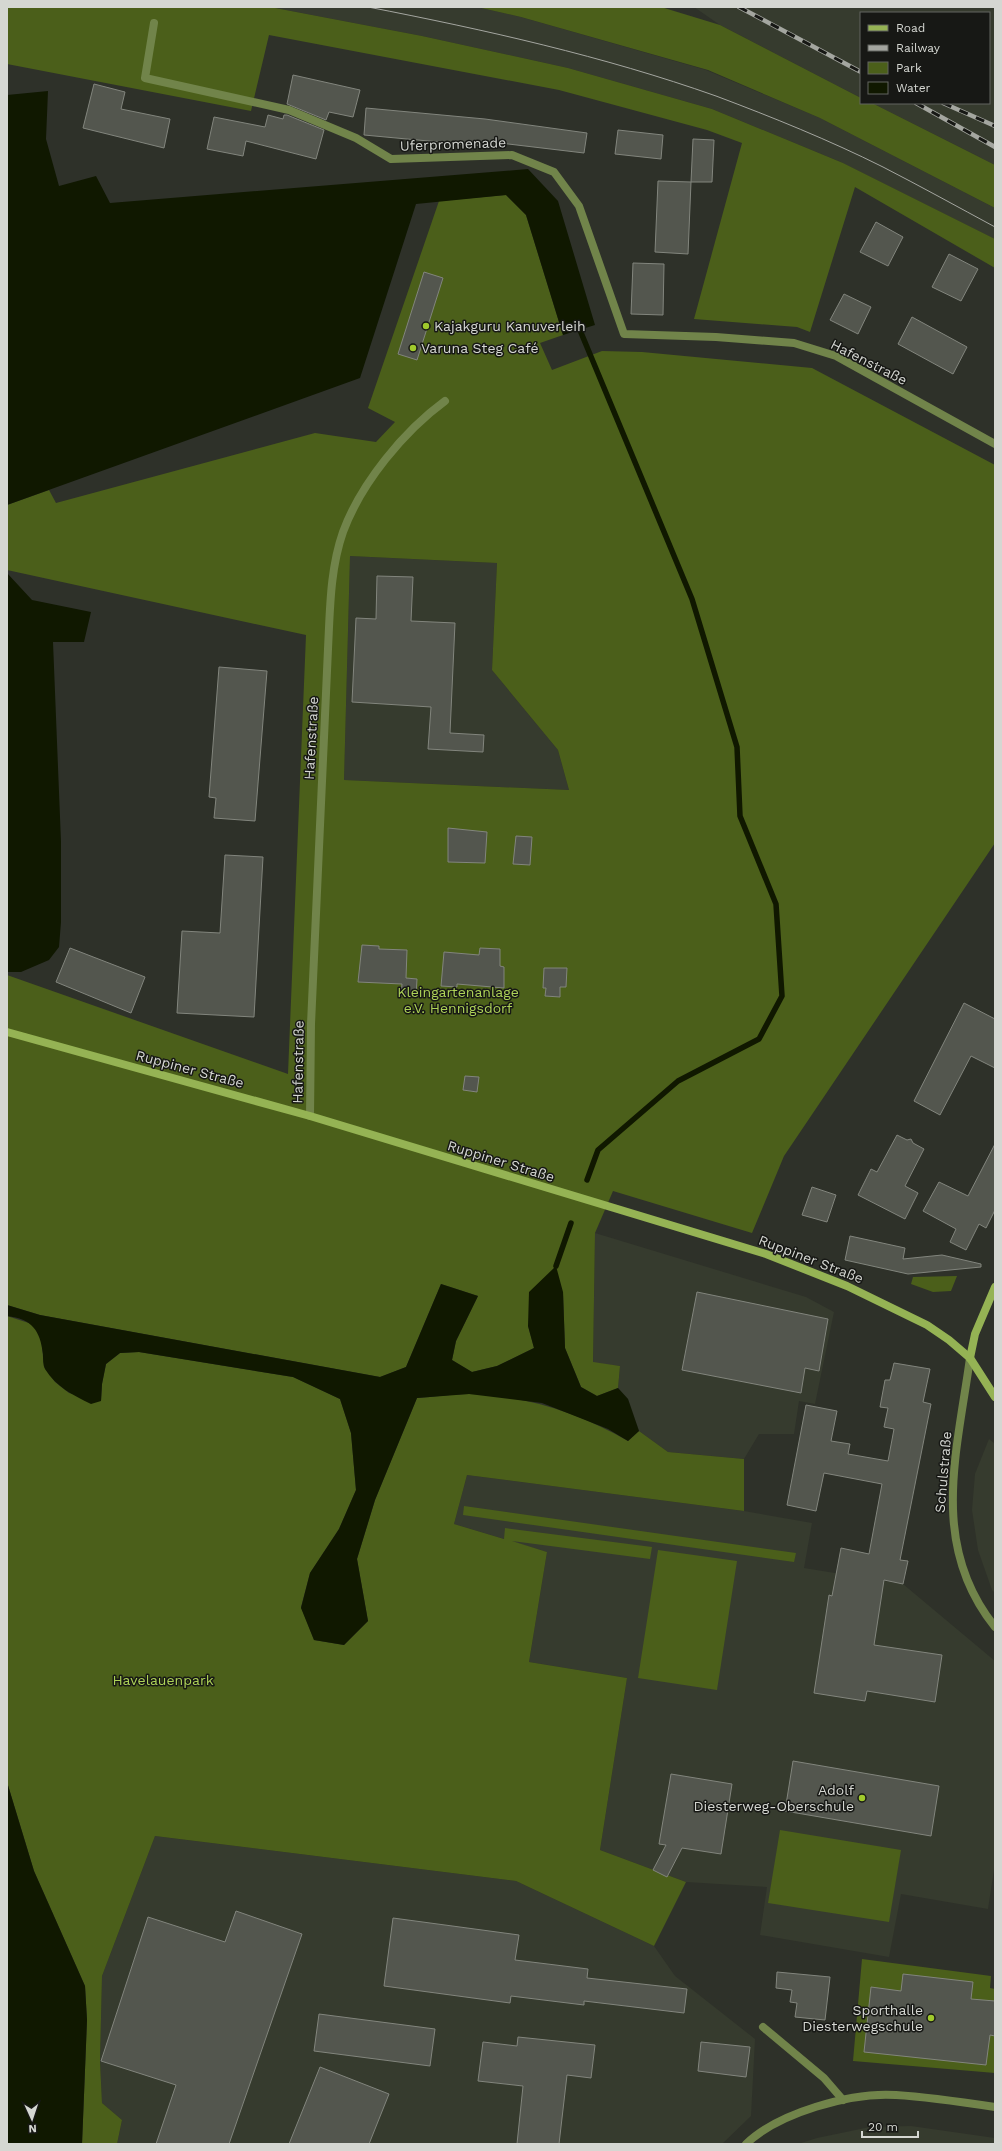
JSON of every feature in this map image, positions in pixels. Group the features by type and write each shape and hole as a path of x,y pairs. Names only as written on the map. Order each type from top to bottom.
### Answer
{"main road":[{"name":"Ruppiner Straße","path":"9,1032 310,1116 766,1254 847,1286 927,1325 949,1340 970,1358 995,1397"},
{"path":"970,1358 975,1334 995,1287"}],"street":[{"name":"Uferpromenade","path":"154,23 145,78 289,110 356,138 391,159 512,155 554,172 579,206 624,334"},
{"name":"Hafenstraße","path":"624,334 716,337 794,343 836,356 995,444"},
{"name":"Hafenstraße","path":"310,1116 311,1024 328,649 334,567 343,531 367,484 397,445 424,417 445,401"},
{"name":"Schulstraße","path":"970,1358 952,1487 952,1520 957,1553 975,1601 995,1627"},
{"path":"763,2026 824,2078 843,2100"},
{"path":"746,2144 752,2138 795,2113 843,2100 894,2095 995,2107"}],"shaded area":[{"path":"270,7 477,7 521,17 706,70 820,118 995,208 995,239 843,163 712,109 568,68 422,36"},
{"path":"694,7 995,7 995,165 874,104 990,104 990,12 860,12 860,97 720,25"},
{"path":"350,556 497,563 492,670 558,750 569,790 344,780"},
{"path":"595,1233 806,1297 834,1312 815,1404 799,1401 794,1434 759,1434 744,1459 668,1452 639,1431 628,1399 618,1388 620,1366 593,1363"},
{"path":"989,1439 995,1444 995,1593 992,1590 978,1550 972,1510 975,1474"},
{"path":"467,1475 744,1511 812,1523 804,1568 903,1584 995,1661 995,1863 988,1909 901,1894 889,1957 760,1935 767,1887 686,1882 600,1850 627,1678 529,1662 547,1552 454,1524"},
{"path":"155,1836 516,1881 654,1946 675,1976 755,2039 751,2116 722,2144 117,2144 122,2120 102,2103 100,2061 102,1976"},
{"path":"911,2126 995,2138 995,2144 798,2144 817,2138 870,2127"}],"green space":[{"path":"7,7 270,7 422,36 568,68 712,109 843,163 995,239 995,268 855,187 810,332 797,327 694,319 742,143 707,130 559,90 269,35 251,111 7,64"},
{"path":"477,7 661,7 720,25 860,97 860,104 874,104 995,165 995,208 820,118 708,70 521,17"},
{"name":"Kleingartenanlage e.V. Hennigsdorf","path":"506,195 526,215 563,335 540,343 552,370 602,351 642,352 812,368 995,465 995,843 784,1156 752,1233 613,1191 595,1233 593,1362 620,1366 618,1388 597,1396 581,1387 565,1348 563,1292 528,1326 534,1348 497,1366 472,1372 452,1360 456,1341 478,1296 441,1284 406,1367 380,1377 40,1315 7,1305 7,975 288,1074 306,635 7,570 7,505 49,490 56,503 315,433 376,442 395,422 368,408 439,201","holes":["350,556 497,563 492,670 558,750 569,790 344,780"]},
{"path":"957,1276 951,1291 933,1292 911,1284 913,1277"},
{"name":"Havelauenpark","path":"7,1316 32,1324 41,1337 44,1367 55,1382 69,1393 101,1401 102,1384 106,1364 120,1353 139,1352 293,1377 340,1399 351,1433 356,1490 339,1529 310,1573 301,1607 314,1640 344,1645 368,1621 357,1559 375,1500 417,1398 469,1394 511,1398 552,1407 591,1422 628,1441 639,1431 668,1452 744,1459 744,1511 467,1475 454,1524 504,1539 505,1528 652,1547 650,1559 512,1541 547,1552 529,1662 627,1678 600,1850 686,1882 654,1946 516,1881 155,1836 102,1976 100,2061 102,2103 122,2120 117,2144 82,2144 87,2020 85,1986 34,1871 7,1782"},
{"path":"464,1506 796,1553 794,1562 463,1515"},
{"path":"658,1550 737,1561 717,1690 638,1678"},
{"path":"780,1830 901,1850 889,1922 768,1903"},
{"name":"Sporthalle Diesterwegschule","path":"862,1959 991,1976 990,1988 995,1989 995,2073 853,2061"}],"water":[{"path":"48,91 46,139 59,186 96,176 110,203 528,169 558,201 595,325 563,335 526,215 506,195 416,204 360,378 7,505 7,95"},
{"path":"7,573 32,600 91,612 84,642 53,642 61,842 61,922 59,947 49,960 21,972 7,972"},
{"path":"556,1266 563,1292 565,1348 581,1387 597,1396 618,1388 628,1399 639,1431 628,1441 608,1429 542,1403 469,1394 417,1398 375,1500 357,1559 368,1621 344,1645 314,1640 301,1608 310,1573 339,1529 356,1490 351,1433 340,1399 293,1377 139,1352 120,1353 106,1364 102,1384 101,1401 91,1404 65,1390 49,1375 44,1366 40,1338 33,1327 23,1320 7,1316 7,1305 40,1315 380,1377 406,1367 441,1284 478,1296 456,1341 452,1360 472,1372 497,1366 534,1348 528,1326 529,1292"},
{"path":"7,1782 34,1871 85,1986 87,2020 82,2144 7,2144"}],"building":[{"path":"293,75 360,90 353,117 329,112 326,120 287,104"},
{"path":"94,84 125,92 121,109 170,119 164,148 83,128"},
{"path":"366,108 485,119 587,133 584,153 483,141 482,146 364,135"},
{"path":"268,115 283,119 284,115 287,115 324,130 316,159 246,141 243,156 207,149 214,117 265,127"},
{"path":"618,130 663,135 661,159 615,154"},
{"path":"693,139 714,140 712,182 691,182"},
{"path":"658,181 691,182 688,254 655,252"},
{"path":"876,222 903,237 888,266 860,252"},
{"path":"949,254 978,269 961,301 932,287"},
{"path":"633,263 664,264 663,315 631,314"},
{"path":"424,272 443,278 417,360 398,354"},
{"path":"844,294 871,307 858,334 830,320"},
{"path":"912,317 967,347 953,374 898,344"},
{"path":"377,576 413,577 411,621 455,623 450,733 484,735 483,752 428,749 431,707 352,702 356,618 376,619"},
{"path":"219,667 267,671 255,821 214,818 216,798 209,797"},
{"path":"448,828 487,832 485,863 448,862"},
{"path":"516,836 532,837 530,865 513,864"},
{"path":"225,855 263,857 254,1017 177,1013 182,931 220,933"},
{"path":"362,945 379,946 379,949 407,950 406,978 417,979 416,996 401,995 402,984 358,982"},
{"path":"70,948 145,977 131,1013 56,982"},
{"path":"480,948 500,949 500,966 504,967 504,988 457,984 457,987 441,986 444,952 479,955"},
{"path":"544,968 567,968 566,987 560,987 560,997 545,996 546,988 543,988"},
{"path":"964,1003 995,1019 995,1068 971,1056 940,1115 914,1101"},
{"path":"465,1076 479,1077 477,1092 463,1090"},
{"path":"897,1135 907,1140 911,1139 913,1143 924,1149 905,1186 918,1193 905,1219 858,1195 871,1169 877,1172"},
{"path":"995,1144 995,1210 986,1228 979,1224 966,1250 950,1242 956,1229 923,1211 939,1182 968,1196"},
{"path":"812,1187 836,1195 827,1222 802,1215"},
{"path":"850,1236 905,1248 903,1259 942,1255 981,1264 981,1267 908,1274 845,1260"},
{"path":"697,1292 828,1319 819,1371 805,1368 801,1393 682,1370"},
{"path":"894,1363 930,1369 923,1402 931,1404 900,1560 908,1561 903,1584 884,1580 874,1645 942,1655 935,1702 867,1691 865,1701 814,1693 829,1595 832,1596 841,1548 869,1554 882,1484 824,1473 816,1511 787,1505 806,1405 837,1411 831,1441 850,1444 848,1454 888,1461 894,1429 884,1427 888,1408 880,1407 885,1380 890,1380"},
{"name":"Adolf Diesterweg-Oberschule","path":"793,1761 939,1786 931,1836 785,1811"},
{"path":"671,1774 732,1784 721,1854 682,1848 667,1877 653,1870 666,1845 659,1844"},
{"path":"236,1911 302,1934 229,2144 156,2144 176,2085 101,2061 148,1917 225,1942"},
{"path":"393,1918 519,1935 515,1960 588,1969 587,1978 687,1989 684,2013 584,2001 584,2005 511,1996 510,2003 384,1986"},
{"path":"777,1972 830,1977 825,2020 795,2017 797,2003 790,2002 792,1990 776,1988"},
{"name":"Sporthalle Diesterwegschule","path":"903,1974 973,1982 971,1999 995,2001 995,2036 990,2035 986,2065 864,2052 871,1987 901,1991"},
{"path":"319,2014 435,2029 430,2066 314,2051"},
{"path":"518,2037 595,2045 591,2078 567,2075 559,2144 517,2144 523,2086 478,2081 483,2042 517,2046"},
{"path":"701,2042 750,2047 746,2077 698,2071"},
{"path":"320,2067 389,2094 369,2144 289,2144"}],"waterway":[{"path":"577,323 692,599 737,747 740,816 776,904 782,996 759,1039 678,1081 598,1150 587,1180"},
{"path":"556,1266 571,1223"}],"tram line":[{"path":"368,7 544,45 631,68 716,96 842,147 883,167 995,227"}],"railway":[{"path":"739,7 860,71"},
{"path":"918,104 995,147"},
{"path":"945,104 995,126"}],"place":[{"name":"Kajakguru Kanuverleih","path":"426,326"},
{"name":"Varuna Steg Café","path":"413,348"},
{"name":"Adolf Diesterweg-Oberschule","path":"862,1798"},
{"name":"Sporthalle Diesterwegschule","path":"931,2018"}]}
